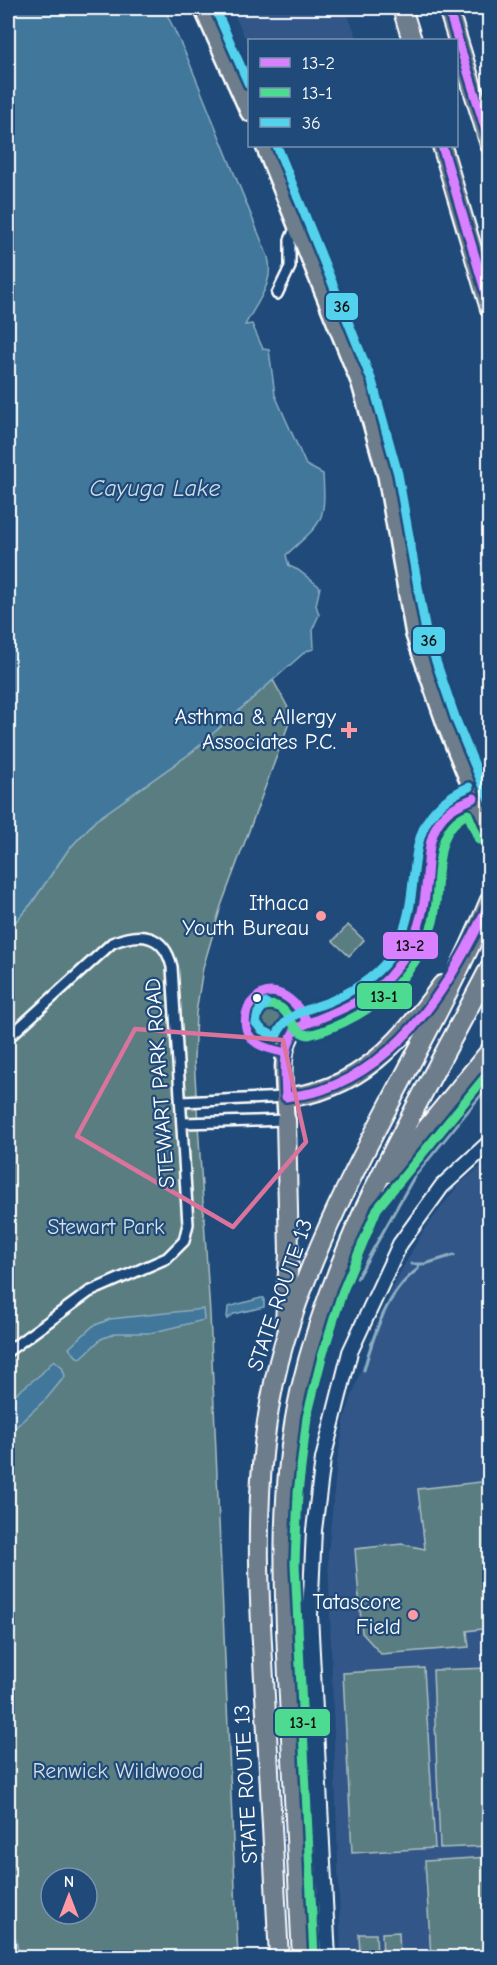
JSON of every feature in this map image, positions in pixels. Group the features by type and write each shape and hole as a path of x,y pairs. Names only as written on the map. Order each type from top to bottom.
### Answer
{"highway":[{"path":"402,8 412,39"},
{"path":"448,8 457,39"},
{"path":"458,41 489,145"},
{"path":"442,147 489,309"},
{"name":"STATE ROUTE 13","path":"279,1958 257,1543 266,1433 284,1343 330,1220 439,1012 489,900"},
{"path":"286,1096 326,1089 377,1061 404,1035 466,952"},
{"name":"STATE ROUTE 13","path":"302,1958 285,1616 286,1492 295,1415 310,1354 345,1252 367,1203 489,966"},
{"path":"367,1203 489,1051"},
{"path":"284,1343 289,1254 286,1120"}],"main road":[{"path":"202,8 248,111"},
{"path":"264,147 345,344 376,435 386,476 414,635 489,835"},
{"path":"286,1120 286,1043 296,1028 363,998 396,968 411,942 422,915 427,862 435,825 448,810 460,802 474,798"}],"street":[{"path":"277,294 290,267 290,240 296,224"},
{"name":"STEWART PARK ROAD","path":"8,1038 112,944 128,937 153,939 166,948 172,967 188,1224 180,1247 167,1258 89,1292 8,1351"},
{"path":"182,1102 286,1096"},
{"path":"183,1123 286,1120"},
{"path":"328,1958 310,1615 314,1530 324,1451 350,1352 400,1244 442,1186 489,1142"}],"highlighted area":[{"path":"135,1029 283,1040 306,1142 233,1227 77,1136"}],"shaded area":[{"path":"231,8 345,8 358,39 248,39 248,44"},
{"path":"489,1160 489,1957 341,1958 328,1554 337,1461 345,1417 368,1348 396,1280 422,1233 459,1184"}],"green space":[{"path":"273,680 292,715 221,906 203,968 196,1013 194,1060 210,1314 238,1957 8,1958 8,930 31,904 68,850 96,820 192,752"},
{"path":"348,925 364,940 349,956 333,941"},
{"path":"273,996 287,1003 289,1016 287,1023 280,1033 261,1038 249,1022 250,1017 259,1002"},
{"path":"489,1481 489,1628 467,1631 469,1647 381,1654 362,1633 355,1549 402,1544 425,1549 418,1489"},
{"path":"424,1668 435,1848 352,1853 343,1673"},
{"path":"489,1668 489,1846 440,1848 433,1670"},
{"path":"489,1857 489,1957 431,1957 425,1861"},
{"path":"399,1932 400,1957 383,1957 382,1933"},
{"path":"359,1934 376,1934 377,1957 360,1957"}],"water":[{"name":"Cayuga Lake","path":"8,8 164,8 188,59 268,257 270,266 267,284 245,325 252,324 263,349 269,350 275,395 306,465 323,474 324,503 319,521 314,528 286,555 289,566 320,587 316,605 319,615 313,628 314,649 306,651 192,752 96,820 68,850 31,904 8,930"},
{"path":"264,1298 264,1307 234,1314 227,1319 228,1307"},
{"path":"203,1309 204,1320 150,1333 116,1333 101,1339 81,1358 69,1348 93,1326 110,1319"},
{"path":"54,1360 62,1367 65,1376 47,1398 8,1434 8,1400 41,1374"},
{"path":"8,1927 15,1937 20,1957 8,1957"}],"waterway":[{"path":"357,1278 414,1177 485,1090 490,1092"},
{"path":"411,1264 425,1264 454,1255"},
{"path":"364,1370 383,1314 398,1289 418,1269 419,1264"}],"transit line":[{"name":"36","path":"215,8 248,83"},
{"name":"13-2","path":"448,8 458,39"},
{"name":"13-2","path":"458,40 490,143"},
{"name":"36","path":"277,147 372,381 398,474 426,632 456,720 490,802"},
{"name":"13-2","path":"442,147 490,307"},
{"name":"36","path":"266,1003 258,1013 256,1023 262,1030 276,1037 280,1029 292,1017 349,992 382,967 394,951 405,927 420,837 429,818 445,801 469,787"},
{"name":"13-2","path":"474,798 450,811 438,824 429,850 419,924 396,968 368,995 296,1028 286,1053 286,1097 318,1091 352,1077 379,1059 403,1037 444,987 490,901"},
{"name":"13-1","path":"260,1007 271,1005 279,1007 301,1033 309,1035 330,1028 369,1008 401,979 425,943 433,922 439,861 447,833 456,822 468,814 479,840"},
{"name":"13-2","path":"285,1053 261,1046 248,1034 245,1021 248,1009 255,999 266,993 279,994 293,1003 308,1023"},
{"name":"13-1","path":"314,1957 295,1563 298,1493 307,1417 322,1357 342,1293 377,1209 490,1071"}],"place":[{"name":"Asthma & Allergy Associates P.C.","path":"349,730"},
{"name":"Ithaca Youth Bureau","path":"321,916"},
{"name":"Tatascore Field","path":"413,1615"}],"park label":[{"name":"Stewart Park","path":"106,1227"},
{"name":"Renwick Wildwood","path":"118,1771"}]}
